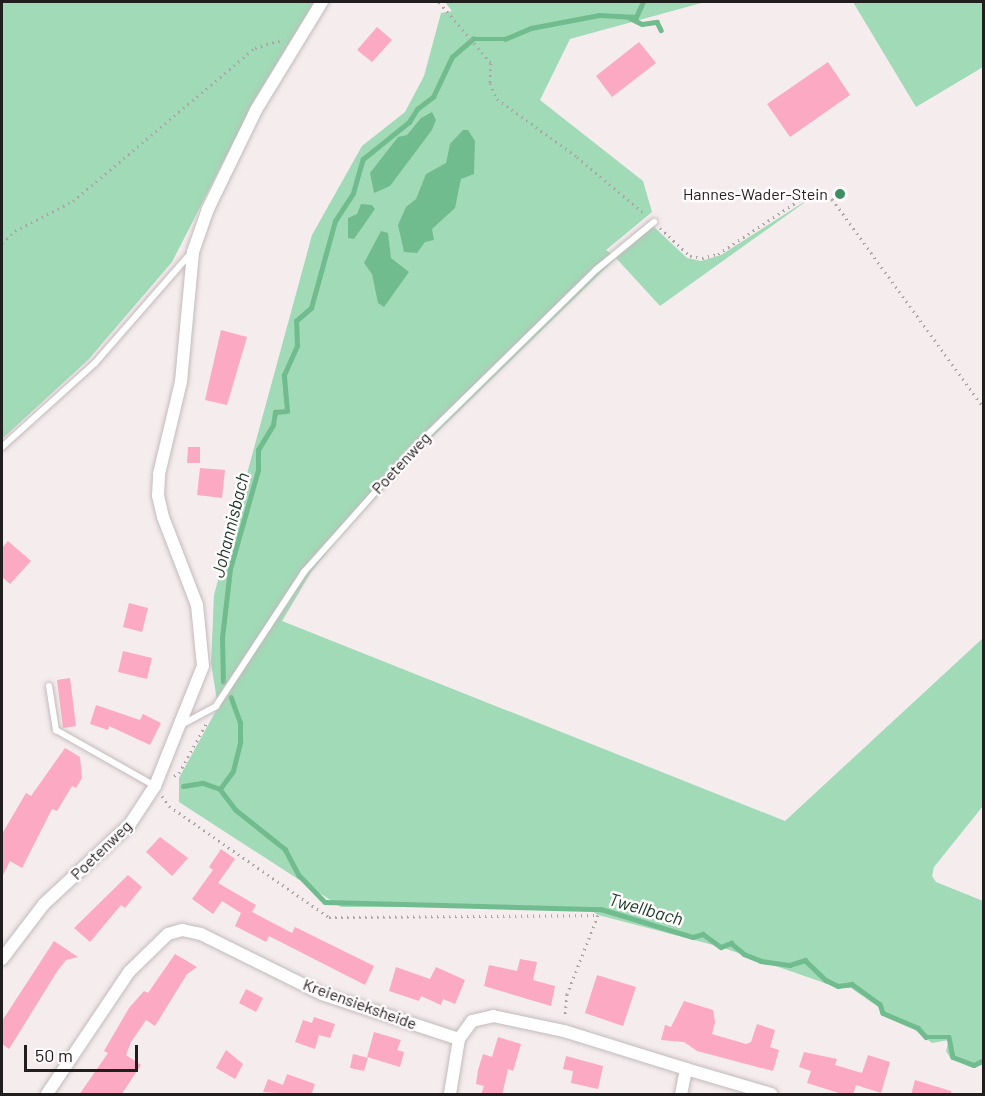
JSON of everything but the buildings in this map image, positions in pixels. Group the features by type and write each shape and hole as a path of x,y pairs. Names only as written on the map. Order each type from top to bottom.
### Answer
{"street":[{"name":"Poetenweg","path":"2,959 44,904 130,824 155,786 203,666 204,641 187,572 163,517 159,474 181,382 193,252 208,209 246,130 322,2"},
{"name":"Kreiensieksheide","path":"47,1095 129,972 168,934 182,930 201,934 322,994 459,1039"},
{"path":"450,1095 459,1039 479,1016 493,1016 564,1031 771,1095"},
{"path":"681,1095 686,1070"}],"lane":[{"name":"Poetenweg","path":"179,726 216,706 304,572 338,531 417,445 597,269 654,222"},
{"name":"Poetenweg","path":"2,447 95,363 193,252"},
{"path":"48,686 56,730 155,786"}],"path":[{"path":"439,2 463,34 491,63 489,83 497,99 577,157 654,222 690,256 702,258 718,254 810,193 822,191 832,200 984,408"},
{"path":"2,243 15,231 73,201 255,48 300,36"},
{"path":"216,706 179,773 155,786 169,806 329,917 598,915 567,994 564,1031"}],"shaded area":[{"path":"2,2 314,2 257,96 172,262 88,360 2,439"},
{"path":"445,2 705,2 570,39 540,100 643,181 652,212 606,250 616,257 653,226 687,258 701,261 721,255 815,195 660,306 616,258 421,448 341,535 311,572 282,621 785,821 983,638 983,806 934,867 932,876 936,882 983,901 982,1065 974,1067 951,1059 946,1051 949,1040 932,1043 915,1030 881,1015 880,1008 851,988 839,988 721,947 598,915 586,907 341,907 179,802 179,778 218,707 211,663 214,595 312,235 362,146 405,112 424,76 441,13 452,11"},
{"path":"853,2 983,2 983,67 916,107"},
{"path":"432,112 436,120 432,130 390,186 374,193 370,173 398,137 407,135 421,118"},
{"path":"463,130 468,130 475,141 474,174 461,179 455,208 432,229 434,240 425,242 417,253 404,252 398,225 406,207 416,199 426,174 446,163 450,144"},
{"path":"361,204 372,205 375,209 354,239 348,238 348,218 357,214"},
{"path":"381,231 388,233 391,258 409,272 384,307 378,303 372,274 364,263"}],"waterway":[{"name":"Johannisbach","path":"223,682 222,638 230,569 258,470 258,450 273,425 275,412 287,411 284,375 297,346 296,321 311,308 335,221 353,193 363,159 409,122 417,109 433,97 452,57 473,39 505,39 531,28 599,15 636,17 643,2"},
{"name":"Johannisbach","path":"630,18 642,24 657,22 661,30"},
{"name":"Johannisbach","path":"220,789 233,771 240,742 240,723 231,698"},
{"name":"Twellbach","path":"183,786 203,783 220,789 236,810 285,849 299,875 325,902 601,909 693,937 703,934 721,947 731,943 744,954 761,961 790,965 805,960 826,980 838,986 852,984 880,1004 883,1013 918,1028 926,1037 949,1037 953,1057 974,1065 984,1060"}],"place":[{"name":"Hannes-Wader-Stein","path":"840,194"}]}
